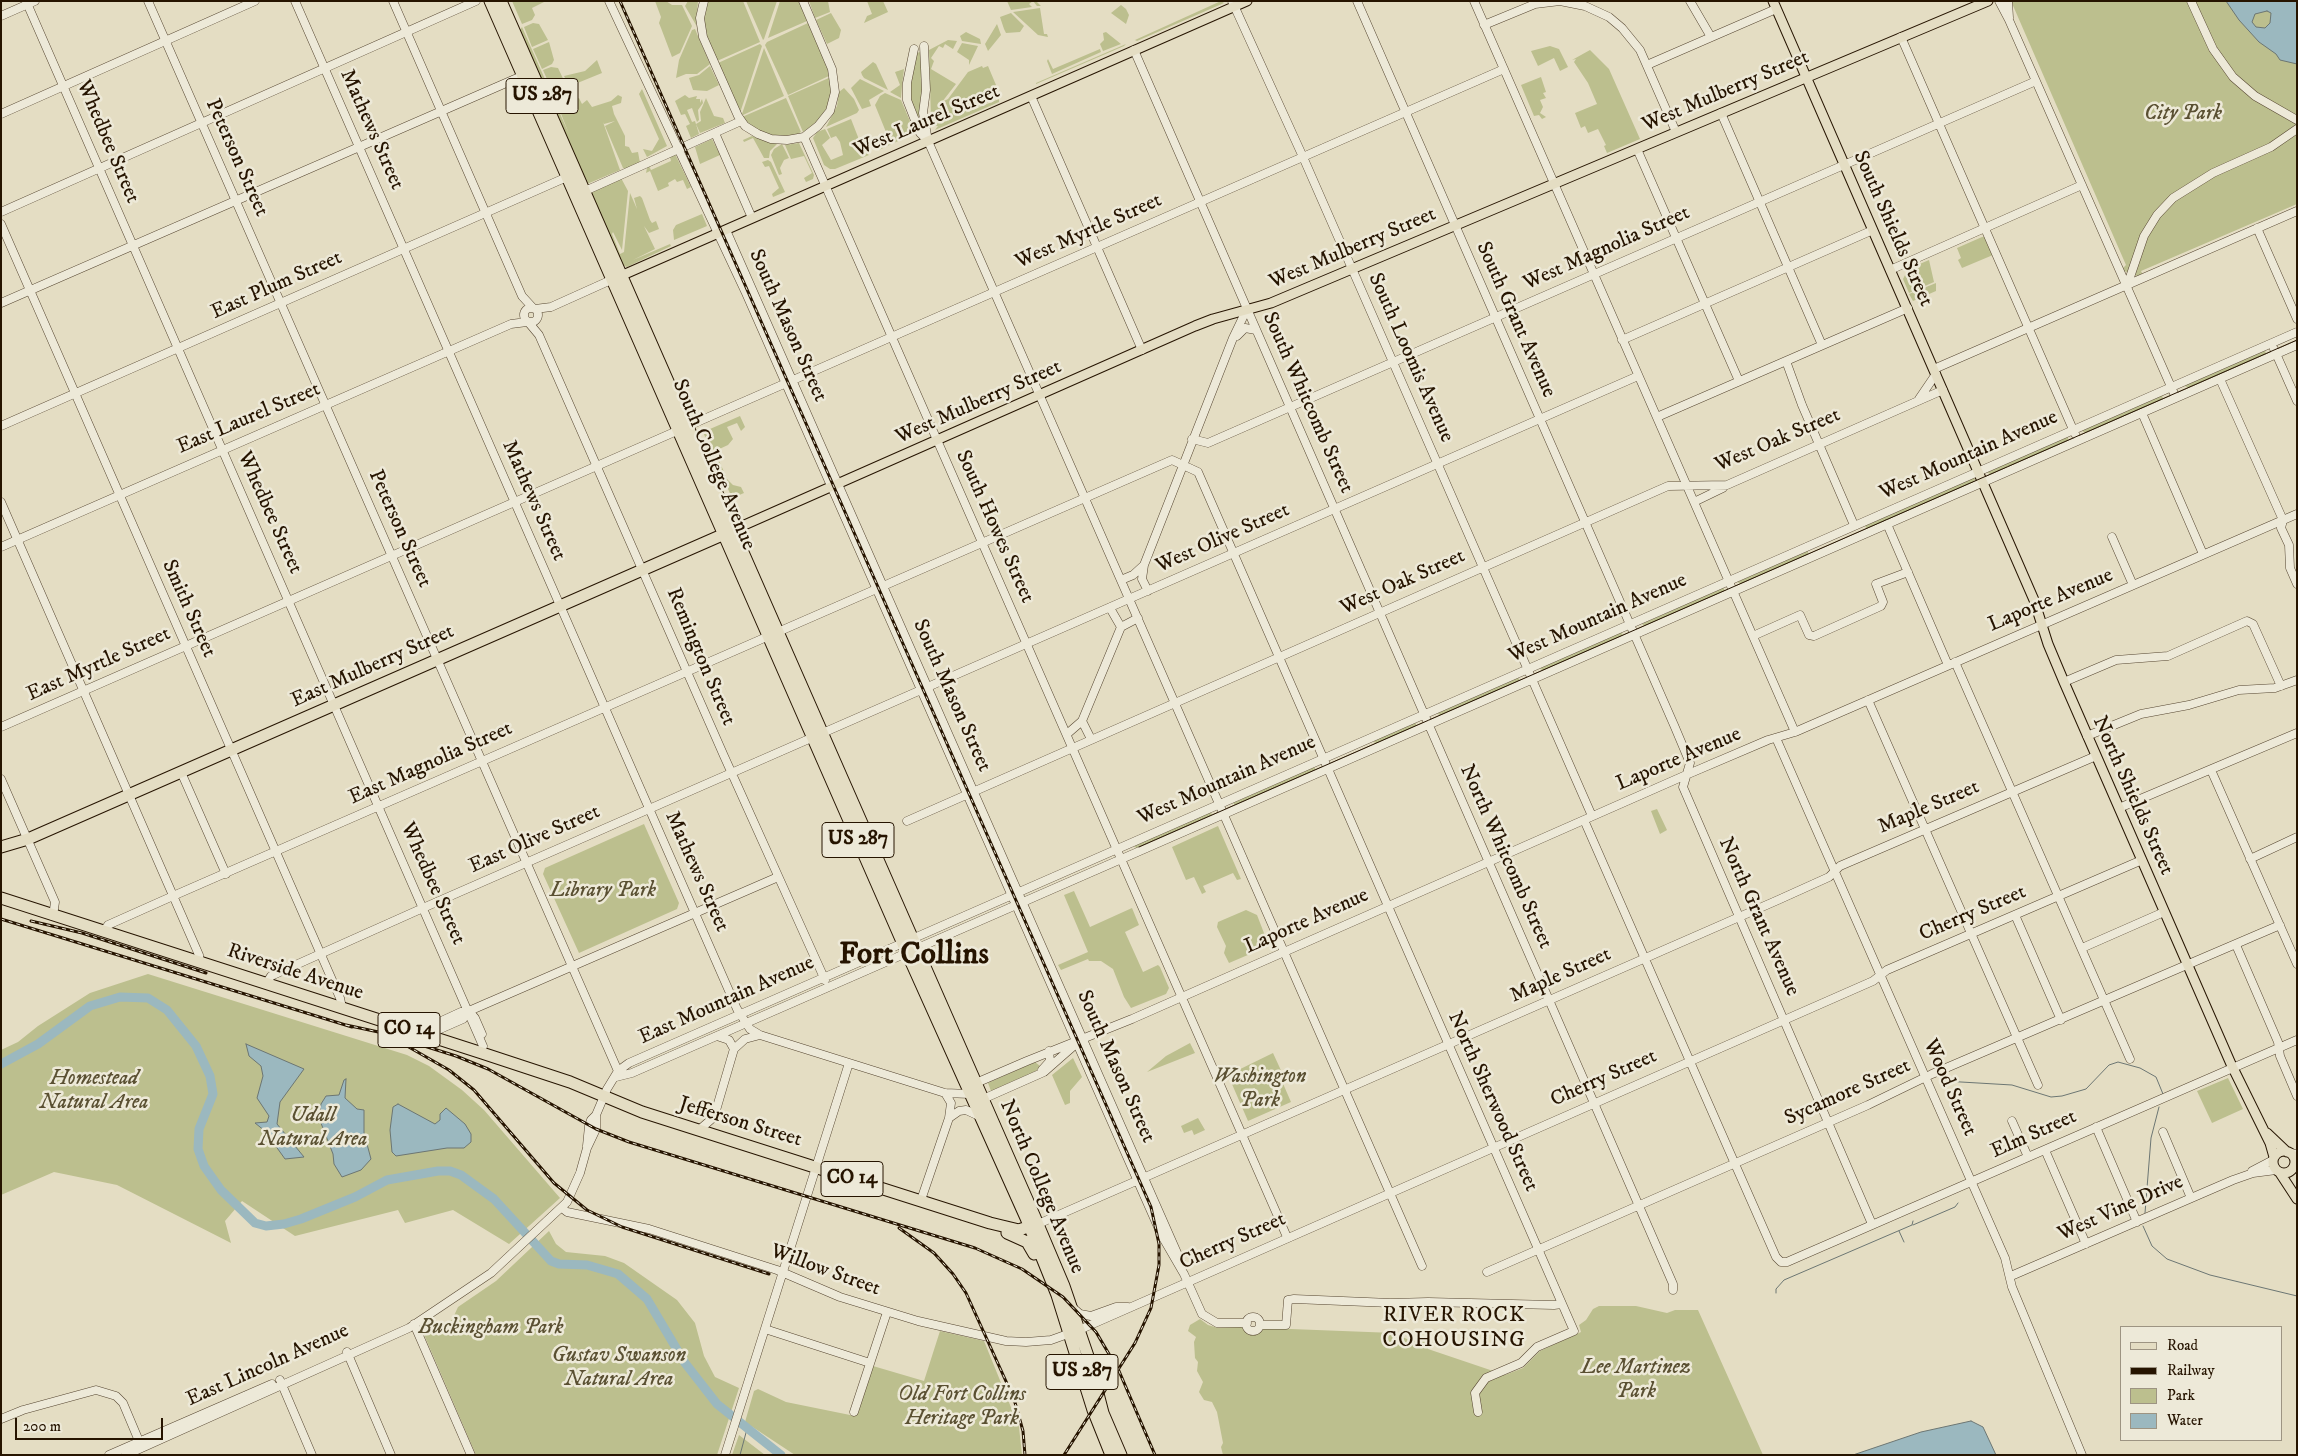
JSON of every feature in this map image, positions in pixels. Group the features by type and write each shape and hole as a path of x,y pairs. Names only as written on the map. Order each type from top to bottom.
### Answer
{"highway":[{"name":"South College Avenue","path":"490,1 566,177 616,278 688,439 704,466 728,533"},
{"name":"South College Avenue","path":"501,1 585,190 616,278 659,386 683,428 910,946"},
{"path":"522,76 528,78 544,100"},
{"path":"566,177 571,176 576,179 585,190"},
{"name":"East Mulberry Street","path":"1,847 28,839 728,533"},
{"name":"East Mulberry Street","path":"1,855 19,847 28,839"},
{"name":"Riverside Avenue","path":"1,898 342,1008 429,1032 570,1082 604,1097"},
{"name":"North College Avenue","path":"910,946 983,1099 1034,1225 1049,1276 1075,1332 1103,1413 1121,1455"},
{"name":"North College Avenue","path":"910,946 979,1116 1034,1225 1072,1307 1075,1332 1093,1410 1111,1455"},
{"name":"Jefferson Street","path":"604,1097 642,1113 990,1223 1016,1230 1034,1225"},
{"name":"CO 14","path":"990,1223 998,1230 1027,1242 1049,1276"}],"main road":[{"name":"West Laurel Street","path":"616,278 1031,96 1234,4 1247,1"},
{"name":"West Mulberry Street","path":"728,533 1142,350 1226,315 1271,303 1988,1"},
{"name":"South Shields Street","path":"1774,5 1978,471"},
{"name":"North Shields Street","path":"1978,471 2034,600 2064,682 2087,736 2233,1070 2264,1130 2274,1159"},
{"name":"North Shields Street","path":"2264,1130 2291,1153"},
{"path":"2279,1152 2291,1153 2295,1161 2297,1197 2278,1171 2274,1159 2279,1152"},
{"path":"2278,1171 2287,1173 2294,1167"}],"street":[{"name":"Peterson Street","path":"148,1 527,863 617,1074"},
{"path":"1,114 255,1"},
{"name":"Mathews Street","path":"295,1 695,913 741,1015 752,1031 760,1035"},
{"path":"393,1 533,321"},
{"path":"1,212 476,1"},
{"name":"South Mason Street","path":"609,1 679,149 722,231 1141,1178 1162,1236 1184,1274 1202,1314 1207,1319 1217,1323 1246,1323 1252,1331 1260,1325 1286,1325 1288,1300 1294,1299 1391,1303 1423,1302 1554,1306 1562,1304"},
{"path":"704,1 700,18 703,37 741,121 751,130 771,139 787,140 804,137 818,126 830,111 834,101 836,85 832,69 803,1"},
{"name":"South Grant Avenue","path":"1357,1 1629,624"},
{"path":"1474,1 1795,732"},
{"path":"1690,1 1711,37"},
{"path":"1999,1 2010,20 2176,398"},
{"path":"2008,1 2010,20"},
{"path":"2191,1 2213,49 2233,77 2255,96 2297,120"},
{"path":"1,16 30,2"},
{"name":"Whedbee Street","path":"30,2 99,169 288,601 469,1011 475,1018 481,1032 482,1050"},
{"path":"1484,25 1523,8 1544,2 1573,3 1609,17 1633,39 1647,65 1676,132"},
{"name":"South Loomis Avenue","path":"1234,4 1592,816"},
{"path":"1647,65 1711,37 1774,5"},
{"path":"1902,37 2078,440"},
{"path":"924,46 926,90 923,113 928,141 1422,1266"},
{"path":"914,49 907,83 907,100 920,133 928,141"},
{"name":"South Whitcomb Street","path":"1134,50 1246,311 1424,714"},
{"name":"West Myrtle Street","path":"683,428 1504,69"},
{"path":"1,303 522,76"},
{"name":"West Magnolia Street","path":"1192,439 1208,443 2036,80"},
{"path":"1031,96 1142,350"},
{"path":"1721,112 1758,202 1822,345"},
{"path":"585,190 741,121"},
{"path":"2127,286 2144,236 2157,215 2173,198 2212,173 2270,147 2297,129"},
{"path":"715,133 752,218"},
{"name":"South Howes Street","path":"804,137 1287,1237"},
{"path":"1637,149 1739,381"},
{"name":"East Plum Street","path":"1,426 566,177"},
{"path":"1890,270 2082,185"},
{"path":"1918,401 1935,372 2028,328 2297,211"},
{"name":"Smith Street","path":"1,224 321,954 340,998 342,1008"},
{"path":"2257,228 2297,319"},
{"path":"1622,340 1874,230"},
{"name":"East Laurel Street","path":"1,547 511,324 529,311 550,307 616,278"},
{"name":"East Laurel Street","path":"511,324 533,321 550,307"},
{"path":"1657,417 1908,308"},
{"path":"529,311 533,321"},
{"path":"1148,591 1142,579 1144,565 1232,338 1246,311"},
{"path":"1226,315 1233,319 1238,326"},
{"name":"Remington Street","path":"533,321 822,978"},
{"path":"1232,338 1245,328 1256,330"},
{"name":"West Mountain Avenue","path":"910,946 1015,894 1322,758 2297,332"},
{"path":"2271,343 2297,401"},
{"name":"West Mountain Avenue","path":"910,946 1020,904 1532,678 2297,345"},
{"path":"1786,362 1802,405 1854,525"},
{"name":"West Olive Street","path":"818,736 1638,376"},
{"path":"2220,378 2283,520 2281,528 2288,545 2290,568 2297,584"},
{"name":"West Oak Street","path":"908,821 1072,747 1668,486 1717,487 1727,485 1943,390"},
{"path":"2142,412 2203,554"},
{"name":"East Myrtle Street","path":"1,727 683,428"},
{"path":"773,633 1169,460 1183,464"},
{"name":"North Sherwood Street","path":"1183,464 1198,472 1277,657 1574,1331 1537,1347 1521,1363 1486,1378 1475,1393 1478,1412"},
{"path":"1694,502 1727,485"},
{"path":"1,502 174,896 199,955 200,963"},
{"name":"Laporte Avenue","path":"976,1083 1069,1042 1080,1041 1686,775 1795,732 2297,514"},
{"path":"1887,524 2060,896 2130,1059"},
{"path":"2112,538 2133,585"},
{"path":"1121,580 1133,575 1144,565"},
{"path":"1753,636 1800,615 1809,635 1814,636 1882,606 1883,602 1876,584 1908,572"},
{"path":"1110,608 1121,627"},
{"path":"1067,734 1080,722 1121,627 1138,618"},
{"path":"2064,682 2116,660 2168,656 2247,621 2253,624 2281,686"},
{"name":"North Grant Avenue","path":"1629,624 1690,763 1683,787 1872,1224"},
{"name":"East Magnolia Street","path":"103,932 109,925 773,633"},
{"path":"2087,736 2142,714 2189,705 2239,690 2281,686 2297,680"},
{"path":"1868,700 2038,1086"},
{"name":"North Whitcomb Street","path":"1424,714 1640,1206 1673,1284 1673,1290"},
{"path":"1063,725 1080,722"},
{"path":"1080,722 1091,739"},
{"path":"2119,808 2297,733"},
{"name":"East Olive Street","path":"266,984 271,976 818,736"},
{"name":"Wood Street","path":"1776,738 1971,1182 2011,1276 2012,1286 2082,1455"},
{"name":"Maple Street","path":"1034,1225 1739,917 1828,877 1840,866 2096,756"},
{"path":"2211,770 2297,964"},
{"path":"181,772 226,874"},
{"path":"1,779 55,902 53,916"},
{"path":"1584,820 1735,1164"},
{"path":"2250,858 2297,837"},
{"name":"Cherry Street","path":"1075,1332 1287,1237 1784,1020 1970,934 2142,860"},
{"path":"429,1032 435,1024 460,1012 469,1011 778,877"},
{"path":"2082,948 2164,912"},
{"path":"2014,915 2061,1020"},
{"name":"Sycamore Street","path":"1487,1272 1735,1164 1926,1077 2280,925"},
{"path":"2236,945 2297,1096"},
{"name":"East Mountain Avenue","path":"604,1097 617,1074 629,1063 822,978 910,946"},
{"name":"East Mountain Avenue","path":"617,1074 632,1073 717,1036 836,983 910,946"},
{"path":"822,978 836,983"},
{"path":"797,1001 801,988"},
{"path":"700,1130 714,1117 734,1049 741,1042 760,1035 945,1093 970,1094 983,1099"},
{"path":"717,1036 729,1040 734,1049"},
{"name":"Elm Street","path":"1735,1164 1776,1256 1784,1263 2096,1127 2233,1070 2297,1040"},
{"name":"Laporte Avenue","path":"983,1099 1022,1083 1050,1068 1080,1041"},
{"path":"1022,1083 1047,1066 1051,1056 1049,1052"},
{"path":"725,1455 849,1063"},
{"path":"970,1094 976,1083"},
{"path":"921,1200 949,1118 951,1102 945,1093"},
{"name":"East Lincoln Avenue","path":"109,1455 347,1353 406,1324 414,1324 459,1296 509,1257 562,1208 573,1192 587,1148 589,1126 604,1097"},
{"path":"949,1118 959,1111 966,1110 979,1116"},
{"path":"714,1117 719,1136"},
{"path":"2012,1121 2028,1157"},
{"path":"2096,1127 2137,1222"},
{"path":"2162,1132 2191,1198"},
{"path":"2044,1150 2086,1244"},
{"name":"West Vine Drive","path":"2011,1276 2246,1175 2274,1159"},
{"name":"West Vine Drive","path":"2246,1175 2278,1171"},
{"name":"Willow Street","path":"562,1208 567,1212 649,1229 783,1273 840,1297 940,1326 1014,1342 1045,1341 1075,1332"},
{"path":"1072,1307 1080,1314 1091,1316 1116,1307 1132,1307"},
{"path":"854,1412 887,1312"},
{"path":"414,1324 471,1455"},
{"path":"765,1329 870,1363"},
{"path":"347,1353 391,1455"},
{"path":"281,1382 312,1455"},
{"name":"East Lincoln Avenue","path":"126,1455 281,1382"},
{"path":"1,1419 23,1410 96,1390 116,1396 123,1403 140,1441"}],"green space":[{"path":"512,1 546,1 532,8 535,15 532,20 522,24"},
{"path":"655,1 666,1 672,5 682,5 692,26 680,53 672,57 659,23 661,17"},
{"path":"688,1 698,1 696,25 685,6"},
{"path":"707,1 743,1 760,42 717,61 707,38 703,17"},
{"path":"746,1 777,1 763,40"},
{"path":"780,1 799,1 807,21 768,38"},
{"path":"809,1 828,1 830,12 815,18"},
{"path":"867,1 883,1 888,12 864,23 867,16 872,14"},
{"path":"1007,1 1033,1 1029,4 1032,7 1011,10"},
{"path":"1033,1 1036,1 1041,6 1037,6"},
{"path":"1221,1 1224,3 1137,41 1135,40"},
{"name":"City Park","path":"2011,1 2297,1 2297,204 2141,271 2143,275 2140,277 2124,271 2122,269 2126,265"},
{"path":"1121,5 1129,15 1126,24 1111,13"},
{"path":"1040,8 1044,34 1047,34 1048,37 1038,35 1013,12"},
{"path":"831,13 841,30 839,38 827,44 816,20"},
{"path":"1011,13 1024,26 1020,32 1006,33 1004,29 1000,17"},
{"path":"533,23 539,24 548,40 532,47 524,27"},
{"path":"808,23 831,75 788,95 765,45 767,42"},
{"path":"997,24 1001,35 988,51 985,44"},
{"path":"522,27 569,134 556,101 571,95 574,100 579,98 582,104 587,100 592,107 611,101 618,95 622,97 621,103 612,106 614,114 625,136 625,146 629,147 632,153 638,152 640,163 626,169 623,168 605,126 615,121 604,124 603,122 620,170 587,184 520,30"},
{"path":"695,29 710,64 697,74 686,74 676,78 679,60 692,30"},
{"path":"966,32 980,39 981,44 962,41 960,36"},
{"path":"1106,32 1121,44 1103,51 1100,44 1104,40 1103,33"},
{"path":"948,40 957,41 953,49 945,44 943,48 939,46 931,58 934,61 931,69 956,84 942,102 948,99 968,72 982,66 983,68 988,66 996,85 992,87 997,98 963,114 999,99 999,102 935,130 938,126 933,126 936,111 931,120 929,50"},
{"path":"549,42 554,60 552,64 542,69 533,49"},
{"path":"962,43 978,46 969,65 969,60 957,52"},
{"path":"760,44 762,46 740,113 718,63"},
{"path":"1126,44 1124,46 1036,84 1036,83"},
{"path":"1550,46 1559,49 1568,67 1560,71 1554,58 1538,66 1531,51"},
{"path":"764,48 784,96 743,115 742,114"},
{"path":"1100,49 1101,52 1052,74 1047,61 1048,59 1053,69"},
{"path":"1590,50 1609,69 1640,139 1607,153 1604,146 1606,145 1598,129 1588,133 1585,126 1581,128 1575,113 1597,104 1588,83 1574,62 1576,59 1572,60"},
{"path":"921,52 924,92 921,116 917,117 909,94 915,53"},
{"path":"597,60 602,73 575,84 577,89 572,92 564,76 585,71"},
{"path":"873,62 876,64 888,90 864,78 862,75 861,72"},
{"path":"710,66 719,85 707,91 693,90 689,78 699,75"},
{"path":"551,67 558,68 570,93 556,100 543,70"},
{"path":"904,69 901,98 890,92 900,85 895,72"},
{"path":"831,77 832,93 829,105 816,123 803,132 788,96"},
{"path":"1541,77 1546,92 1543,93 1546,98 1540,100 1543,107 1540,113 1546,117 1542,119 1539,115 1534,116 1521,85"},
{"path":"860,79 884,91 869,100 871,106 862,109 851,88"},
{"path":"844,88 854,99 859,110 857,113 826,127 837,106 839,92"},
{"path":"642,89 667,146 647,157 643,149 652,151 659,139 639,94"},
{"path":"885,93 901,100 915,133 879,150 878,148 882,145 880,135 886,132 875,105 880,96"},
{"path":"685,95 689,98 697,96 696,99 700,99 700,103 702,99 703,103 698,110 699,120 697,122 692,108 687,110 692,122 695,121 699,134 691,138 686,126 690,124 685,114 681,115 675,101"},
{"path":"706,98 714,116 723,118 725,123 700,133 696,124 701,121 700,112"},
{"path":"786,98 801,132 796,135 765,134 751,126 742,117"},
{"path":"851,119 858,137 860,149 869,155 835,169 830,169 824,165 813,138 817,132 825,129 830,138 822,145 831,160 843,155 840,142 836,136 831,138 827,129"},
{"path":"752,136 777,144 770,151 769,158 764,158 753,138 744,142 743,140"},
{"path":"712,139 720,155 700,164 695,147"},
{"path":"799,143 814,175 813,179 806,182 804,178 812,173 804,156 791,159 785,145"},
{"path":"782,144 789,158 784,160 780,168 782,174 779,175 771,155 774,149"},
{"path":"675,154 691,187 687,189 683,180 677,182 675,179 668,183 669,186 658,191 650,171 646,173 647,168 649,166 651,170 671,161 670,157"},
{"path":"768,160 771,162 785,192 773,197 772,194 779,188 769,166 765,167 762,162"},
{"path":"621,178 628,191 622,250 613,232 612,234 620,254 624,252 630,193 637,209 634,198 640,196 642,198 650,220 652,223 656,221 659,229 649,233 644,226 655,249 633,260 670,244 671,246 627,267 622,265 590,193"},
{"path":"702,214 707,226 674,240 673,230 676,225"},
{"path":"1985,237 1993,255 1962,268 1958,260 1961,258 1957,248"},
{"path":"1929,260 1934,282 1909,293 1903,279 1908,269"},
{"path":"1936,283 1936,291 1913,301 1909,294"},
{"path":"2265,349 2266,355 2189,388 2185,386 2186,383"},
{"path":"2162,394 2163,400 2086,433 2082,431 2082,428"},
{"path":"740,416 745,427 741,431 737,423 727,427 733,439 728,445 715,451 727,479 733,485 741,487 744,493 732,498 703,432"},
{"path":"2068,436 2068,441 1991,475 1987,472"},
{"path":"1973,477 1975,479 1973,483 1866,528 1865,525"},
{"path":"1808,550 1808,555 1741,584 1737,582"},
{"path":"1723,587 1725,591 1645,626 1642,624"},
{"path":"1621,631 1623,636 1543,671 1540,668"},
{"path":"1518,677 1520,681 1441,716 1437,713"},
{"path":"1415,722 1417,726 1377,744 1374,742 1374,740"},
{"path":"1314,767 1316,770 1235,805 1233,803"},
{"path":"1657,809 1667,830 1660,834 1651,811"},
{"path":"1210,811 1212,815 1137,849 1134,846"},
{"name":"Library Park","path":"644,824 679,903 677,909 579,953 543,874 545,868"},
{"path":"1218,826 1241,879 1237,880 1233,873 1203,886 1206,892 1202,894 1194,877 1186,880 1172,847"},
{"path":"1074,891 1090,927 1132,908 1139,925 1125,932 1143,972 1158,965 1160,967 1169,988 1166,994 1131,1008 1124,997 1113,969 1101,961 1089,961 1088,959 1061,970 1058,965 1088,952 1064,895"},
{"path":"1246,910 1257,915 1269,946 1229,963 1224,953 1226,946 1217,927 1218,922"},
{"name":"Udall Natural Area","path":"148,974 407,1055 429,1066 462,1090 484,1110 560,1198 509,1244 453,1210 405,1223 398,1210 295,1236 242,1201 225,1221 231,1243 117,1185 54,1172 1,1195 1,1050 18,1042 38,1026 90,993"},
{"path":"1190,1043 1195,1053 1147,1072 1166,1056"},
{"name":"Washington Park","path":"1273,1053 1284,1077 1281,1079 1291,1102 1248,1121 1228,1075"},
{"path":"1073,1058 1082,1077 1070,1091 1070,1103 1065,1105 1052,1075"},
{"path":"1035,1062 1040,1066 1036,1071 991,1091 988,1083"},
{"path":"2228,1078 2243,1109 2212,1123 2197,1091"},
{"path":"1198,1118 1205,1130 1194,1135 1192,1130 1184,1133 1181,1126"},
{"name":"Gustav Swanson Natural Area","path":"549,1231 556,1244 566,1252 605,1256 624,1263 677,1300 695,1323 704,1356 715,1377 739,1388 717,1455 476,1455 422,1330 452,1320 458,1307 496,1281"},
{"name":"Lee Martinez Park","path":"1599,1306 1636,1306 1667,1313 1675,1310 1698,1310 1763,1455 1223,1455 1221,1447 1223,1443 1217,1412 1212,1402 1204,1400 1199,1392 1203,1382 1197,1371 1198,1362 1195,1358 1194,1342 1196,1337 1188,1331 1190,1325 1200,1319 1208,1325 1218,1328 1241,1327 1255,1334 1265,1328 1394,1333 1409,1340 1428,1341 1428,1349 1505,1375 1523,1368 1540,1351 1581,1332 1579,1325 1586,1320 1593,1309"},
{"name":"Old Fort Collins Heritage Park","path":"940,1331 984,1341 1019,1427 1022,1455 795,1455 745,1422 754,1391 758,1389 786,1402 855,1416 873,1366 924,1381"},
{"path":"739,1435 765,1455 732,1455"}],"water":[{"path":"2226,1 2297,1 2297,64 2280,60 2276,54 2259,42 2239,20","holes":["2267,11 2271,13 2270,23 2265,28 2256,27 2252,22 2255,14"]},
{"path":"246,1044 304,1069 280,1102 277,1124 304,1157 285,1159 265,1131 255,1123 267,1122 269,1116 257,1098 263,1076 261,1066 249,1056"},
{"path":"346,1079 345,1098 357,1109 364,1110 364,1133 371,1159 361,1170 342,1177 334,1164 333,1154 319,1118 321,1104 326,1096 339,1095"},
{"path":"398,1104 435,1124 440,1120 440,1114 446,1108 465,1124 471,1134 471,1142 464,1148 447,1148 396,1156 392,1152 390,1130 393,1107"},
{"path":"1971,1421 1983,1427 1996,1455 1853,1455 1921,1432"}],"waterway":[{"path":"1,1064 38,1044 90,1006 120,997 148,998 167,1010 196,1046 210,1076 213,1094 199,1129 198,1149 204,1166 221,1190 255,1223 266,1226 284,1224 301,1219 355,1197 387,1180 438,1171 450,1171 461,1175 494,1199 551,1261 559,1264 587,1265 618,1274 647,1299 685,1363 717,1404 781,1455"},
{"path":"1944,1081 2012,1085 2051,1097 2062,1096 2086,1089 2109,1065 2118,1062 2140,1068 2156,1077 2163,1094"},
{"path":"2145,1213 2151,1138 2159,1107"},
{"path":"1913,1225 1955,1207 1958,1203"},
{"path":"1776,1293 1776,1289 1784,1280 1912,1225 1913,1221"},
{"path":"2143,1226 2152,1246 2167,1259 2210,1275 2297,1296"},
{"path":"1899,1231 1904,1242"},
{"path":"740,1455 747,1429"}],"tram line":[{"path":"1139,847 2297,340"}],"railway":[{"path":"620,1 1151,1207 1159,1244 1159,1265 1151,1308 1135,1343 1064,1455"},
{"path":"1,919 352,1027"},
{"path":"31,921 82,933 206,973"},
{"path":"346,1025 383,1033 456,1056 488,1069 596,1129 629,1142 975,1248 1022,1269 1063,1297 1096,1332 1119,1371 1155,1455"},
{"path":"407,1046 449,1070 474,1090 554,1183 587,1210 622,1227 769,1274"},
{"path":"899,1228 934,1253 953,1274 966,1293 1014,1399 1023,1431 1025,1455"}],"district":[{"name":"Fort Collins","path":"914,957"},
{"name":"RIVER ROCK COHOUSING","path":"1454,1328"}],"park label":[{"name":"Homestead Natural Area","path":"94,1092"},
{"name":"Buckingham Park","path":"491,1329"}]}
